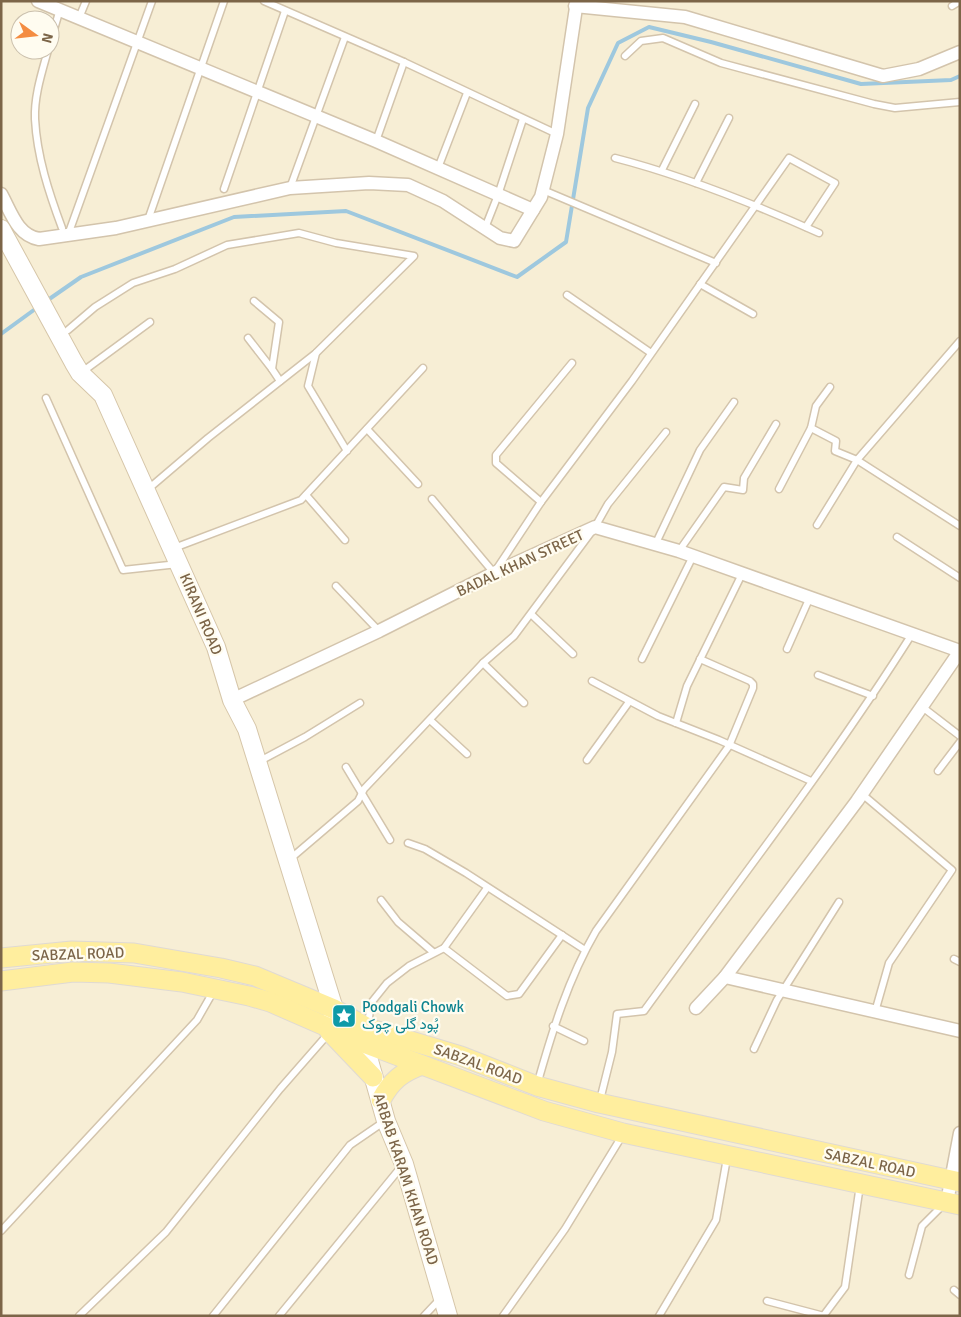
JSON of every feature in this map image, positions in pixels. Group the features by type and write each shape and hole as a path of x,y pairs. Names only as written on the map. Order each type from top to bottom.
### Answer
{"main road":[{"name":"KIRANI ROAD","path":"1,229 77,368 103,395 216,647 232,700 247,728 289,860 329,1023"},
{"name":"SABZAL ROAD","path":"1,958 72,951 134,953 255,976 329,1023"},
{"name":"SABZAL ROAD","path":"1,981 73,972 109,973 214,988 270,1002 366,1036 461,1056 537,1086 599,1103 955,1181"},
{"path":"329,1023 373,1077"},
{"name":"SABZAL ROAD","path":"366,1036 422,1065 544,1111 624,1133 953,1203"},
{"name":"ARBAB KARAM KHAN ROAD","path":"366,1036 373,1077 386,1121 404,1164 448,1316"},
{"path":"381,1100 388,1086 405,1070 422,1065"}],"street":[{"path":"38,1 376,141 533,210"},
{"path":"1,194 22,231 30,237 40,239 65,232 148,220 290,188 369,183 408,185 443,201 500,238 514,241 533,210 548,192 576,3 685,17 883,76 919,69 960,52"},
{"name":"BADAL KHAN STREET","path":"232,700 379,631 494,573 595,527 679,551 960,651"},
{"path":"696,1008 725,977 862,794 960,651"},
{"path":"725,977 960,1031"},
{"path":"953,1203 960,1133"}],"lane":[{"path":"79,18 86,1"},
{"path":"65,232 152,1"},
{"path":"148,220 224,1"},
{"path":"264,1 404,62 557,134"},
{"path":"952,6 960,1"},
{"path":"224,189 285,11"},
{"path":"290,188 345,36"},
{"path":"625,56 640,41 663,38 722,63 874,104 895,108 960,102"},
{"path":"45,60 36,97 35,119 45,182 65,232"},
{"path":"376,141 404,62"},
{"path":"438,168 467,93"},
{"path":"662,170 695,104"},
{"path":"696,183 729,118"},
{"path":"485,228 498,195 522,119"},
{"path":"615,158 662,170 757,206 819,233"},
{"path":"432,499 494,573 542,502 790,158 834,183 806,228"},
{"path":"548,192 716,263"},
{"path":"68,330 95,307 133,283 175,268 227,245 299,233 336,243 414,256 316,353 146,490"},
{"path":"700,284 753,314"},
{"path":"567,295 651,353"},
{"path":"254,301 279,322 272,370"},
{"path":"77,368 150,322"},
{"path":"248,338 280,381"},
{"path":"817,525 857,460 960,341"},
{"path":"316,353 308,386 347,451"},
{"path":"542,502 496,463 496,455 572,363"},
{"path":"46,398 123,570 176,556 301,500 423,368"},
{"path":"779,489 811,428 816,406 830,387"},
{"path":"656,544 700,450 734,402"},
{"path":"679,551 724,487 743,490 744,478 776,424"},
{"path":"811,428 836,442 835,451 857,460 960,526"},
{"path":"367,429 418,484"},
{"path":"289,860 358,801 362,794 483,663 514,636 532,615 595,527 608,504 666,432"},
{"path":"306,495 344,540"},
{"path":"897,537 960,578"},
{"path":"642,659 693,556"},
{"path":"676,723 687,686 742,574"},
{"path":"336,586 379,631"},
{"path":"787,649 810,598"},
{"path":"532,615 573,654"},
{"path":"599,1103 612,1052 615,1016 620,1013 639,1013 644,1011 717,913 872,696 912,634"},
{"path":"537,1086 554,1026 585,950 596,931 729,746 753,684 700,660"},
{"path":"483,663 524,703"},
{"path":"818,675 872,696"},
{"path":"592,681 628,702 810,781"},
{"path":"587,760 628,702"},
{"path":"258,762 306,737 360,703"},
{"path":"921,706 960,736"},
{"path":"430,720 467,754"},
{"path":"938,771 960,742"},
{"path":"346,767 390,840"},
{"path":"862,794 952,870 889,963 874,1012"},
{"path":"408,843 425,849 585,950"},
{"path":"366,1036 371,1003 387,983 433,952 444,948 487,888"},
{"path":"382,900 398,922 433,952"},
{"path":"754,1049 777,1000 839,902"},
{"path":"444,948 507,996 514,997 519,994 562,935"},
{"path":"1,1231 197,1020 214,988"},
{"path":"79,1316 166,1232 286,1082 329,1023"},
{"path":"554,1026 584,1041"},
{"path":"213,1316 350,1145 386,1121"},
{"path":"503,1316 565,1229 624,1133"},
{"path":"659,1316 716,1220 728,1155"},
{"path":"279,1316 404,1164"},
{"path":"767,1301 824,1315 845,1287 860,1184"},
{"path":"909,1276 922,1226 953,1203"},
{"path":"424,1316 443,1296"}],"shaded area":[{"path":"1,1 960,1 960,1316 1,1316"}],"waterway":[{"path":"45,302 81,277 234,217 346,211 517,277 566,242 588,108 618,43 649,27 711,42 861,84 951,80 960,76"},
{"path":"1,334 38,307"}],"place":[{"name":"Poodgali Chowk پُود گلی چوک","path":"344,1016"}]}
